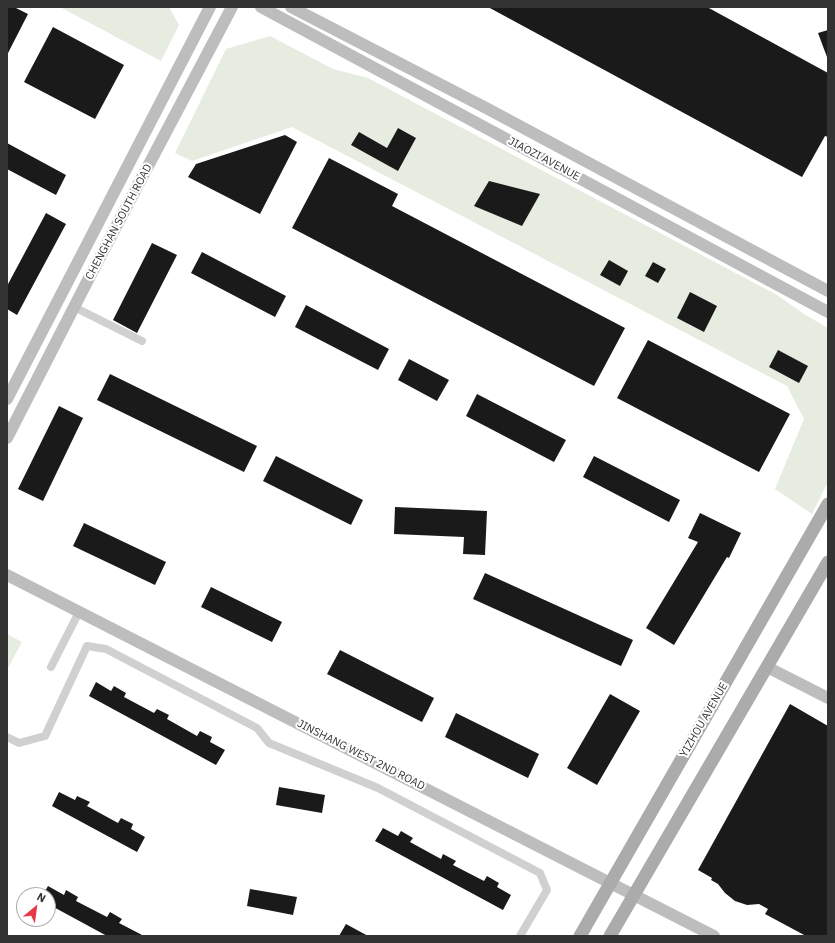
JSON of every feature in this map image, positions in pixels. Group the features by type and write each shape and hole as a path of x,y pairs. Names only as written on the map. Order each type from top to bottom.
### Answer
{"main road":[{"name":"CHENGHAN SOUTH ROAD","path":"7,399 210,7"},
{"name":"CHENGHAN SOUTH ROAD","path":"7,438 74,307 232,7"},
{"name":"JIAOZI AVENUE","path":"261,7 828,312"},
{"name":"JIAOZI AVENUE","path":"291,7 488,109 828,291"},
{"name":"YIZHOU AVENUE","path":"580,936 828,504"},
{"path":"610,936 828,562"},
{"name":"JINSHANG WEST 2ND ROAD","path":"7,575 611,882 633,895 714,936"},
{"path":"767,666 828,698"}],"street":[{"path":"74,307 142,341"},
{"path":"51,667 79,612"},
{"path":"7,737 19,743 45,736 87,646 106,648 257,728 268,743 378,788 540,873 547,890 520,936"}],"shaded area":[{"path":"60,7 169,7 179,25 161,61"},
{"path":"270,36 333,69 368,78 777,295 804,314 828,328 828,482 812,514 775,489 804,419 787,386 292,127 192,161 175,153 226,49"},
{"path":"7,634 22,642 7,670"}],"building":[{"path":"7,7 14,7 28,14 7,55"},
{"path":"488,7 707,7 828,73 828,137 825,136 802,177"},
{"path":"53,27 124,65 95,119 24,82"},
{"path":"828,30 828,57 827,57 818,33"},
{"path":"398,128 416,138 398,171 351,145 359,132 387,148"},
{"path":"285,135 297,142 260,214 188,177 196,164"},
{"path":"7,143 66,175 56,195 7,169"},
{"path":"329,158 398,194 392,206 625,328 594,386 292,228"},
{"path":"489,181 540,194 522,226 474,206"},
{"path":"46,213 66,224 17,315 7,309 7,286"},
{"path":"152,243 177,255 137,333 113,320"},
{"path":"202,252 286,296 275,317 191,273"},
{"path":"609,260 628,271 620,286 600,275"},
{"path":"653,262 666,269 658,283 645,276"},
{"path":"690,292 717,306 704,332 677,318"},
{"path":"306,305 389,349 378,370 295,327"},
{"path":"648,340 790,414 759,472 617,398"},
{"path":"778,350 808,366 799,383 769,367"},
{"path":"409,359 449,380 437,401 398,380"},
{"path":"110,374 257,446 244,472 97,400"},
{"path":"477,394 566,440 554,462 466,416"},
{"path":"59,406 83,418 43,501 18,489"},
{"path":"276,456 363,500 351,525 263,481"},
{"path":"594,456 680,500 669,522 583,477"},
{"path":"395,507 487,511 485,555 463,554 464,537 394,534"},
{"path":"700,513 741,533 729,558 727,557 674,645 646,628 698,542 688,538"},
{"path":"84,523 166,562 155,585 73,546"},
{"path":"485,573 633,640 621,666 473,599"},
{"path":"211,587 282,622 272,642 201,607"},
{"path":"340,650 434,698 422,722 327,674"},
{"path":"96,682 111,691 114,686 126,693 124,697 154,713 157,709 169,715 167,719 197,736 200,731 212,737 210,742 225,750 216,765 89,696"},
{"path":"610,694 640,711 597,785 567,768"},
{"path":"790,704 828,726 828,936 806,936 765,914 768,909 759,904 747,905 735,901 725,893 718,884 711,880 712,878 698,870"},
{"path":"456,713 539,754 528,778 445,737"},
{"path":"279,787 325,795 322,813 276,805"},
{"path":"59,792 75,800 77,796 90,802 87,806 118,823 121,818 133,824 131,829 145,837 137,852 52,806"},
{"path":"383,828 398,836 401,831 413,838 410,842 441,859 443,854 456,861 453,865 484,881 487,876 499,883 497,887 511,895 503,910 375,841"},
{"path":"250,889 297,897 293,915 247,906"},
{"path":"56,890 64,895 66,890 78,897 76,901 107,917 110,912 122,919 119,923 144,936 107,936 56,908"},
{"path":"346,924 368,936 339,936"}]}
